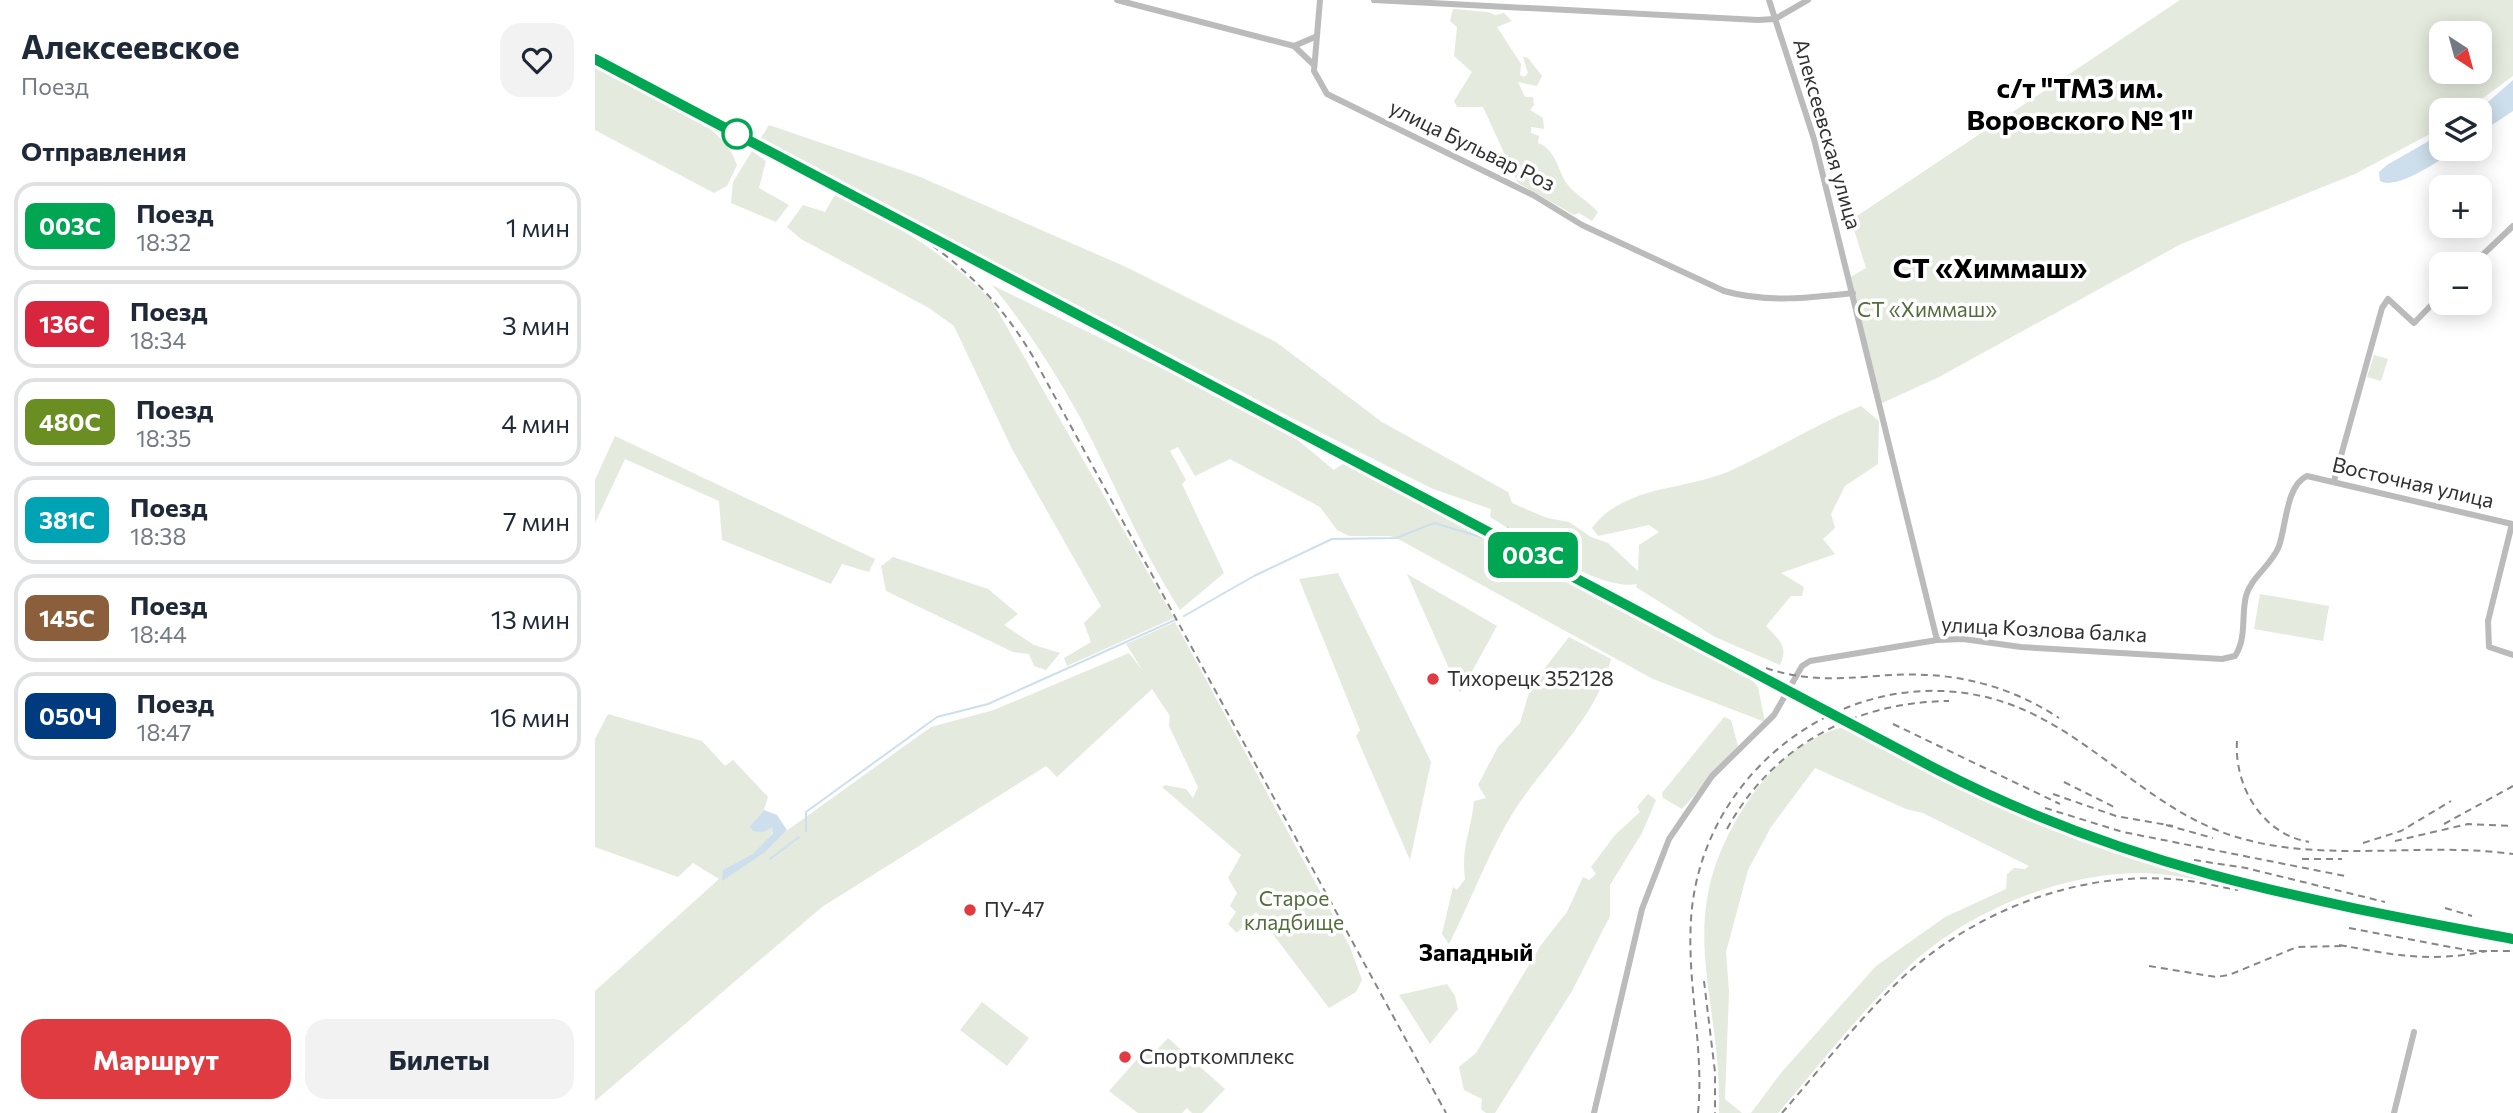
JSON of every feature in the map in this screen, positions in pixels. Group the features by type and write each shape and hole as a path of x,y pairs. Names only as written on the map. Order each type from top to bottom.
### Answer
{"street":[{"path":"1117,0 1294,46 1314,65"},
{"path":"1314,65 1320,0"},
{"path":"1374,0 1775,19 1808,0"},
{"name":"Алексеевская улица","path":"1769,0 1814,139 1937,640"},
{"path":"1294,46 1315,37"},
{"name":"улица Бульвар Роз","path":"1314,65 1323,91 1533,195 1605,235 1712,286 1748,298 1807,299 1853,293"},
{"path":"2486,252 2513,226"},
{"path":"2334,481 2382,308 2388,299 2414,323 2429,307"},
{"name":"Восточная улица","path":"2235,656 2241,644 2246,597 2278,549 2296,485 2307,476 2512,524"},
{"path":"2512,524 2488,621 2489,647 2513,654"},
{"name":"улица Козлова балка","path":"1594,1113 1643,909 1669,839 1712,776 1766,725 1802,666 1810,661 1937,640 1963,639 2021,647 2222,659 2235,656"},
{"path":"2395,1113 2414,1031"}],"green space":[{"path":"2180,0 2513,0 2513,76 2483,98 2429,98 2429,134 2355,174 2181,244 1939,377 1880,404 1849,278 1866,268 1851,220"},
{"path":"1453,9 1495,15 1504,13 1512,21 1497,27 1521,64 1520,75 1524,77 1528,73 1523,57 1528,58 1542,76 1537,86 1518,82 1525,97 1533,97 1534,105 1530,110 1543,118 1544,129 1531,127 1531,133 1539,136 1538,143 1553,156 1568,185 1598,212 1592,221 1579,213 1574,215 1518,183 1483,107 1457,107 1454,101 1472,72 1454,56 1457,27 1450,21"},
{"path":"595,67 677,106 715,133 729,148 737,165 727,186 714,193 595,130"},
{"path":"769,125 918,176 1126,267 1276,342 1382,422 1508,492 1512,503 1547,518 1569,522 1591,537 1608,543 1638,571 1639,545 1659,532 1649,525 1598,536 1592,528 1605,514 1621,503 1734,469 1861,406 1879,421 1878,464 1845,486 1831,514 1835,528 1823,539 1835,554 1781,573 1804,587 1802,596 1791,596 1766,626 1779,639 1783,648 1780,665 1715,637 1636,587 1637,584 1603,580 1583,572 1490,517 1491,509 1433,489 1286,415 760,139"},
{"path":"752,151 766,161 759,188 789,205 776,222 731,203 733,182"},
{"path":"837,191 938,254 992,301 1174,618 1067,666 1064,658 1091,642 1084,623 1101,606 1012,449 954,326 929,308 801,239 787,227 803,205 825,212"},
{"path":"992,285 1282,427 1334,470 1347,461 1749,676 1758,687 1765,722 1653,679 1400,540 1390,536 1349,536 1337,530 1320,507 1230,459 1195,476 1178,447 1170,451 1186,480 1182,484 1224,573 1180,610 1153,563 1071,401 1028,333"},
{"path":"2374,355 2388,359 2381,381 2367,377"},
{"path":"615,436 875,559 869,572 842,564 831,584 722,540 719,501 625,459 595,523 595,480"},
{"path":"893,557 988,589 1018,614 1004,625 1034,645 1060,653 1046,670 1034,666 1029,654 1013,652 886,591 881,566"},
{"path":"1338,573 1431,762 1410,860 1356,736 1360,730 1299,579"},
{"path":"1407,574 1497,626 1460,693"},
{"path":"2260,594 2329,606 2323,641 2254,629"},
{"name":"Старое кладбище","path":"1175,622 1350,947 1362,980 1356,992 1329,1008 1256,912 1237,933 1228,924 1236,912 1230,906 1237,893 1228,878 1241,855 1162,787 1165,785 1186,789 1193,798 1198,787 1169,726 1170,716 1152,689 1057,777 1046,766 822,907 595,1101 595,991 719,879 693,863 678,877 595,847 595,739 608,714 702,741 725,766 733,760 768,797 764,810 750,826 773,826 773,832 757,852 931,727 994,710 1129,653 1143,671 1126,644"},
{"path":"1569,637 1611,659 1604,680 1583,719 1516,808 1489,857 1449,944 1442,934 1453,887 1457,890 1465,879 1465,848 1474,801 1486,798 1478,785 1498,747 1520,723 1531,686"},
{"path":"1724,717 1731,720 1738,746 1682,809 1663,798 1662,793"},
{"path":"1846,726 1890,744 1942,774 2035,818 2112,849 2228,885 2161,874 2107,875 2044,889 2013,900 1955,931 1906,969 1856,1021 1778,1113 1751,1113 1781,1073 1876,966 1945,917 2006,889 2007,874 2014,868 2025,869 2029,866 1923,813 1906,809 1815,768 1771,827 1748,870 1726,952 1729,991 1725,1099 1742,1113 1719,1113 1718,1068 1705,954 1705,918 1711,881 1725,841 1750,798 1769,774 1804,744"},
{"path":"1648,794 1656,800 1642,833 1610,885 1610,916 1572,991 1495,1113 1486,1113 1481,1109 1482,1099 1464,1090 1459,1067 1476,1053 1541,945 1567,912 1583,877 1589,880 1596,874 1591,867 1615,835 1640,812 1637,807"},
{"path":"1447,984 1455,996 1458,1009 1430,1044 1399,995"},
{"path":"982,1002 1029,1038 1007,1066 960,1030"},
{"path":"1168,1038 1225,1089 1202,1113 1192,1113 1187,1108 1182,1113 1138,1113 1109,1091 1148,1047 1156,1051"}],"water":[{"path":"2513,80 2513,111 2492,125 2492,99"},
{"path":"2429,141 2429,161 2438,161 2408,178 2388,183 2380,181 2379,172"},
{"path":"764,810 777,815 787,830 765,852 722,881 723,870 753,854 773,833 772,827 763,832 753,831 750,826"}],"waterway":[{"path":"1184,616 1254,576 1332,539 1396,538 1434,523 1501,543 1508,527"},
{"path":"806,831 806,812 937,717 988,704 1175,620"},
{"path":"770,859 799,837"}],"railway":[{"path":"595,56 2000,798 2144,854 2255,886 2320,901 2513,935"},
{"path":"923,239 956,264 984,291 1032,355 1446,1113"},
{"path":"1766,668 1821,678 1902,675 1949,677 1972,681 2016,695 2059,718"},
{"path":"1698,1113 1699,1060 1692,980 1691,927 1693,900 1708,846 1734,797 1769,757 1812,725 1861,703 1913,692 1968,693 2022,709 2075,739 2175,809 2230,835 2264,844 2335,851 2442,850 2513,854"},
{"path":"1727,829 1746,799 1768,774 1793,752 1820,734 1881,710 1914,703 1949,701"},
{"path":"1893,724 2060,804"},
{"path":"2237,741 2240,775 2254,805 2277,829 2309,842"},
{"path":"2064,782 2116,808"},
{"path":"2444,824 2513,786"},
{"path":"2053,794 2116,816 2173,826"},
{"path":"2363,843 2401,831 2451,801"},
{"path":"2045,808 2123,832 2345,876"},
{"path":"2395,841 2468,824 2513,826"},
{"path":"2166,825 2213,838"},
{"path":"2302,859 2342,859"},
{"path":"2194,860 2246,868 2385,902"},
{"path":"1782,1113 1855,1027 1902,978 1960,934 1992,916 2061,890 2097,882 2170,879 2238,890"},
{"path":"2445,908 2472,916"},
{"path":"2349,928 2472,951 2513,951"},
{"path":"2339,945 2430,957 2487,951"},
{"path":"2149,966 2216,977 2229,975 2297,947 2347,946"},
{"path":"1704,981 1715,1072 1715,1113"}],"train":[{"name":"003С","path":"595,59 1788,691 2028,814 2145,857 2250,887 2513,939"}],"place":[{"name":"Тихорецк 352128","path":"1433,679"},
{"name":"ПУ-47","path":"970,910"},
{"name":"Спорткомплекс","path":"1125,1057"}],"district":[{"name":"с/т \"ТМЗ им. Воровского № 1\"","path":"2080,104"},
{"name":"СТ «Химмаш»","path":"1990,268"},
{"name":"Западный","path":"1476,953"}]}
